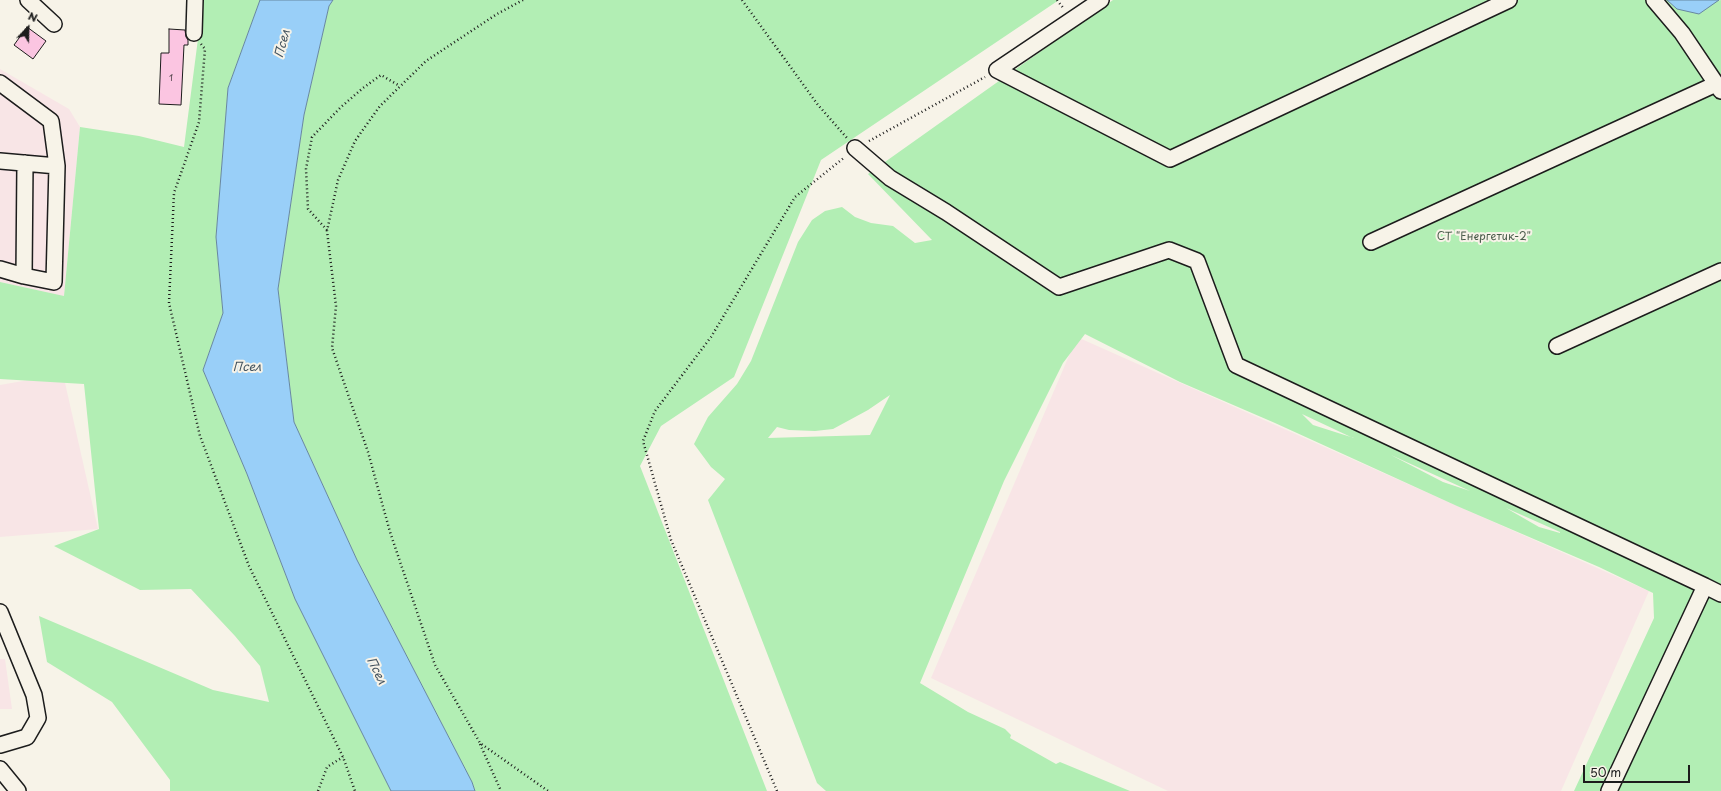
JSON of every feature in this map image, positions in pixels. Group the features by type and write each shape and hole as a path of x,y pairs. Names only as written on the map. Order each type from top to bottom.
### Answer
{"street":[{"path":"28,0 54,24"},
{"path":"194,33 195,0"},
{"path":"1100,0 997,70 1170,159 1509,0"},
{"path":"1371,242 1718,88 1682,33 1654,0"},
{"path":"0,83 50,121 56,166 54,282 0,269"},
{"path":"855,148 890,178 946,212 1059,287 1169,250 1196,261 1236,365 1721,594"},
{"path":"0,161 56,166"},
{"path":"24,276 25,163"},
{"path":"1557,346 1721,271"},
{"path":"1609,791 1705,586"},
{"path":"0,612 34,695 38,718 27,737 0,745"},
{"path":"0,769 18,791"}],"path":[{"path":"501,791 480,743 435,665 390,532 368,452 332,348 336,306 327,231 338,180 355,141 380,106 426,61 497,14 523,0"},
{"path":"742,0 818,105 855,148"},
{"path":"194,33 205,49 199,122 174,194 169,303 200,436 246,558 343,757 355,791"},
{"path":"777,791 671,540 643,441 655,411 711,336 796,197 855,148 997,70"},
{"path":"327,231 308,209 306,169 312,137 341,107 363,88 382,75 400,86"},
{"path":"480,743 548,791"},
{"path":"318,791 328,767 343,757"}],"shaded area":[{"path":"0,69 69,109 80,127 64,297 0,282"},
{"path":"1077,337 1649,591 1561,791 1168,791 931,678"},
{"path":"63,374 98,529 0,537 0,385"},
{"path":"0,659 5,659 12,709 0,709"}],"green space":[{"path":"203,0 260,0 228,88 216,237 223,313 203,370 247,474 295,599 391,791 170,791 170,780 112,702 47,662 39,616 213,690 269,702 260,666 235,636 191,589 140,590 54,546 99,529 84,384 0,379 0,282 64,296 80,127 139,136 184,147"},
{"path":"333,0 1059,0 821,160 734,377 661,426 640,466 767,791 475,791 472,782 357,560 294,422 278,289 304,115 329,6"},
{"name":"СТ \"Енергетик-2\"","path":"1113,0 1667,0 1677,9 1721,0 1721,791 1574,791 1654,618 1653,593 1599,567 1457,506 1275,423 1180,382 1085,334 1063,363 1004,481 920,683 968,712 1005,729 1011,735 1010,738 1056,764 1060,762 1130,791 826,791 817,783 708,500 725,479 711,467 694,444 708,417 737,384 751,361 798,242 812,220 825,211 842,207 855,217 871,223 893,226 915,243 932,240 868,174","holes":["890,395 870,435 768,438 777,427 789,430 815,431 833,429 868,410","1302,414 1351,437 1313,425","1391,455 1470,491 1443,482","1506,508 1560,532 1539,527"]}],"water":[{"name":"Псел","path":"260,0 333,0 329,6 304,115 278,289 294,422 357,560 472,782 475,791 391,791 295,599 247,474 203,370 223,313 216,237 228,88"},
{"path":"1667,0 1719,0 1699,14 1677,9"}],"building":[{"path":"27,27 46,41 33,59 14,45"},
{"path":"169,29 185,30 188,40 188,45 184,45 181,105 159,104 161,53 169,53"}]}
